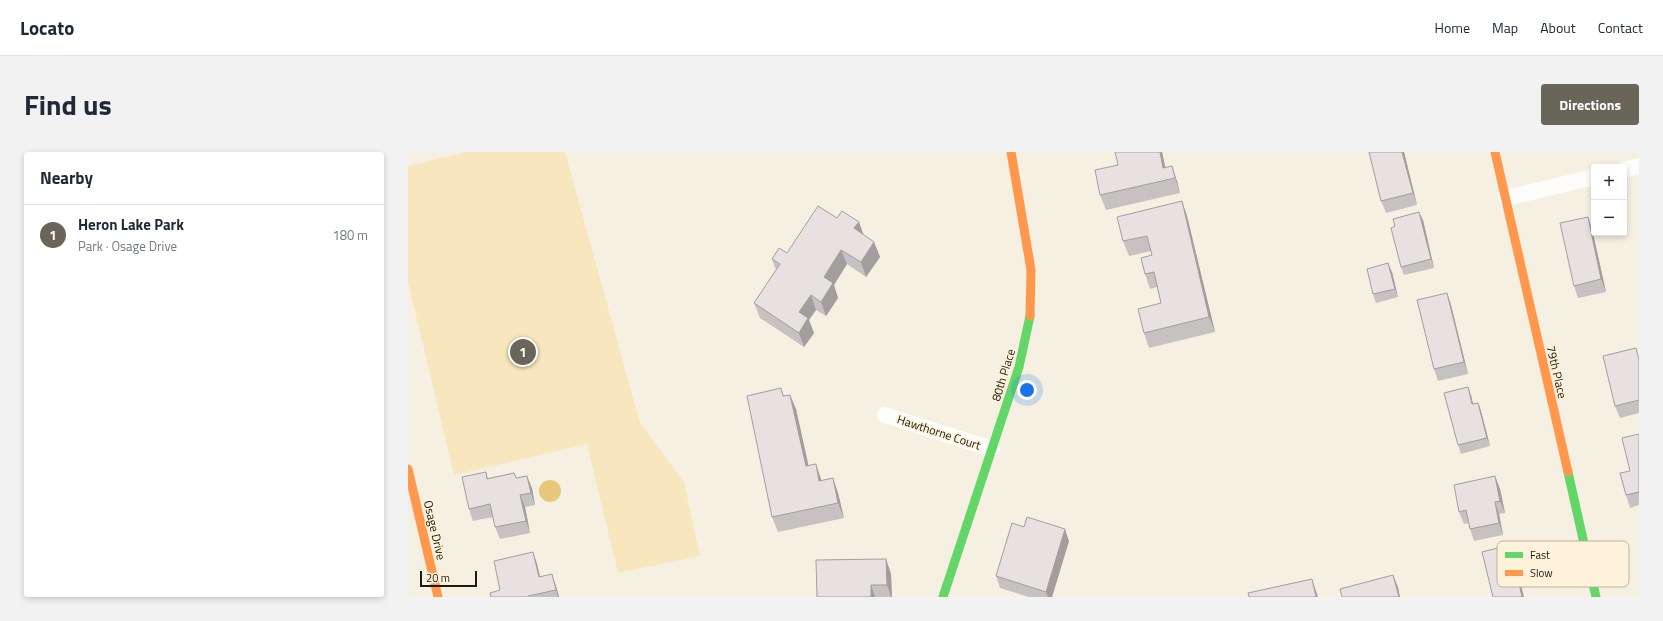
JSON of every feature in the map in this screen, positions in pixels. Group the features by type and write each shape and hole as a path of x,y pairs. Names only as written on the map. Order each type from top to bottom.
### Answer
{"street":[{"name":"80th Place","path":"943,597 1019,367 1030,318 1031,270 1011,152"},
{"name":"79th Place","path":"1495,152 1583,541"},
{"path":"1627,169 1639,166"},
{"path":"1506,198 1591,178"},
{"name":"Hawthorne Court","path":"885,415 992,449"},
{"name":"Osage Drive","path":"408,469 438,597"},
{"name":"79th Place","path":"1594,587 1596,597"}],"shaded area":[{"path":"467,152 565,152 640,423 684,482 700,556 618,573 587,444 454,475 408,282 408,166"},
{"path":"550,480 558,483 561,491 558,499 550,502 542,499 539,491 542,483"}],"building":[{"path":"1115,152 1160,152 1163,168 1172,166 1175,178 1100,195 1095,170 1118,165"},
{"path":"1369,152 1402,152 1413,193 1381,201"},
{"path":"1182,201 1209,317 1144,333 1138,309 1161,303 1154,272 1145,274 1141,258 1152,255 1147,236 1123,241 1117,217"},
{"path":"818,206 837,218 842,211 859,222 854,228 874,242 861,262 841,250 824,277 833,283 821,302 811,295 799,312 808,318 799,333 754,303 780,264 772,259 779,248 787,253"},
{"path":"1419,212 1431,259 1401,267 1391,228 1395,226 1393,219"},
{"path":"1588,217 1601,279 1574,286 1560,223"},
{"path":"1388,263 1395,289 1373,294 1367,269"},
{"path":"1447,293 1464,362 1434,369 1417,300"},
{"path":"1636,348 1639,360 1639,400 1615,406 1603,356"},
{"path":"1468,387 1472,404 1478,403 1487,438 1458,445 1444,393"},
{"path":"781,388 783,396 790,395 806,466 816,464 819,481 833,478 838,503 772,517 747,396"},
{"path":"1639,434 1639,492 1626,495 1620,473 1630,471 1622,438"},
{"path":"486,472 487,479 514,473 516,478 527,476 531,493 520,495 526,521 495,527 490,504 469,509 462,477"},
{"path":"1495,476 1500,501 1495,502 1499,523 1470,529 1466,510 1459,512 1454,485"},
{"path":"1027,517 1065,529 1046,592 996,576 1012,523 1024,527"},
{"path":"1497,548 1497,587 1520,587 1522,597 1493,597 1482,552"},
{"path":"533,552 539,577 552,574 556,590 528,597 491,597 490,593 500,590 494,561"},
{"path":"886,559 887,585 871,585 871,597 817,597 816,560"},
{"path":"1393,575 1399,597 1342,597 1340,589"},
{"path":"1312,579 1316,597 1249,597 1248,593"}],"traffic: fast":[{"path":"943,597 1019,367 1030,316"},
{"path":"1568,472 1583,541"},
{"path":"1594,587 1596,597"}],"traffic: slow":[{"path":"1011,152 1031,270 1030,316"},
{"path":"1495,152 1568,472"},
{"path":"408,469 438,597"}],"place":[{"name":"Heron Lake Park","path":"523,352"}]}
